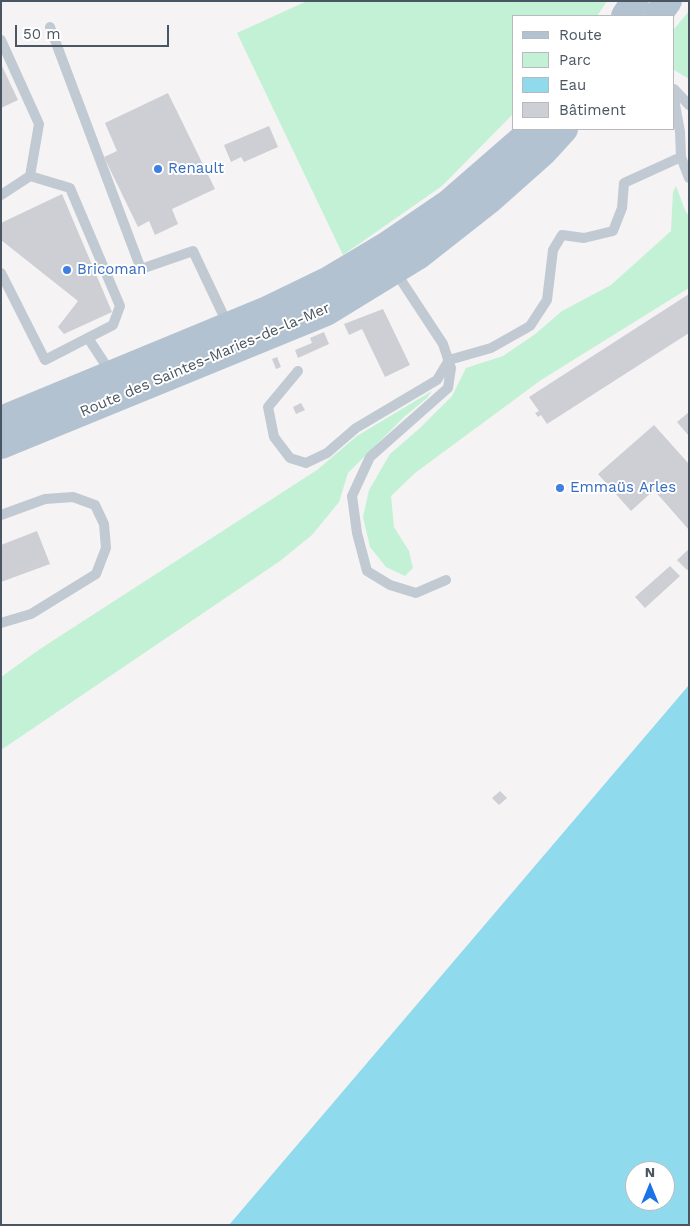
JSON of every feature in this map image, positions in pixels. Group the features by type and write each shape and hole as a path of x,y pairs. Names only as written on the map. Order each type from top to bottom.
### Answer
{"main road":[{"path":"627,15 635,1"},
{"path":"658,15 668,1"},
{"name":"Route des Saintes-Maries-de-la-Mer","path":"1,445 119,384 234,337 326,312 533,130"},
{"name":"Route des Saintes-Maries-de-la-Mer","path":"388,259 420,255 489,200 543,152 563,130"},
{"name":"Route des Saintes-Maries-de-la-Mer","path":"1,420 119,384"}],"lane":[{"path":"50,27 141,269 193,251 234,337"},
{"path":"1,40 39,124 30,176 1,195"},
{"path":"675,90 689,104"},
{"path":"675,104 680,132 681,157 689,178"},
{"path":"298,371 268,407 274,437 290,458 306,463 327,454 356,428 437,380 448,360 492,348 530,326 547,300 553,250 562,236 584,238 613,231 622,208 624,184 681,157"},
{"path":"1,273 45,360 113,325 120,306 70,188 30,176"},
{"path":"388,259 442,344 451,368 448,388 370,457 352,496 357,533 366,571 390,585 416,593 446,580"},
{"path":"88,338 119,384"},
{"path":"1,515 45,499 73,497 94,505 104,524 106,548 96,574 31,614 1,623"}],"green space":[{"path":"307,1 607,1 598,15 512,15 512,115 442,186 343,255 237,33"},
{"path":"689,11 689,79 675,71 675,28"},
{"path":"676,186 689,216 689,288 541,380 415,473 391,496 394,527 409,551 413,568 405,576 386,567 370,547 363,517 369,490 390,454 420,428 452,396 466,368 503,356 534,335 562,311 611,285 671,231 673,192"},
{"path":"432,391 427,398 404,417 348,473 339,502 312,535 280,561 1,750 1,677 40,649 317,470 357,436"}],"water":[{"path":"689,685 689,1225 229,1225"}],"building":[{"path":"1,64 18,100 1,108"},
{"path":"168,93 215,189 172,209 178,224 155,235 149,221 138,227 104,157 117,151 105,123"},
{"path":"269,126 278,147 244,162 241,157 231,162 224,145"},
{"name":"Bricoman","path":"62,194 112,312 64,334 58,327 78,301 1,240 1,223"},
{"path":"689,294 689,333 547,424 541,415 538,417 535,413 539,411 529,397"},
{"path":"383,309 410,365 385,377 362,329 349,335 344,324"},
{"path":"324,332 329,344 298,358 295,350 312,343 310,338"},
{"path":"277,357 281,367 276,369 272,359"},
{"path":"301,403 305,410 296,414 293,407"},
{"path":"689,412 689,436 677,422"},
{"path":"654,425 689,464 689,530 654,490 631,511 598,474"},
{"path":"37,531 50,564 1,582 1,545"},
{"path":"689,549 689,569 687,570 677,560"},
{"path":"670,566 680,576 645,608 635,597"},
{"path":"500,791 507,798 499,805 492,798"}],"place":[{"name":"Renault","path":"158,169"},
{"name":"Bricoman","path":"67,270"},
{"name":"Emmaüs Arles","path":"560,488"}]}
